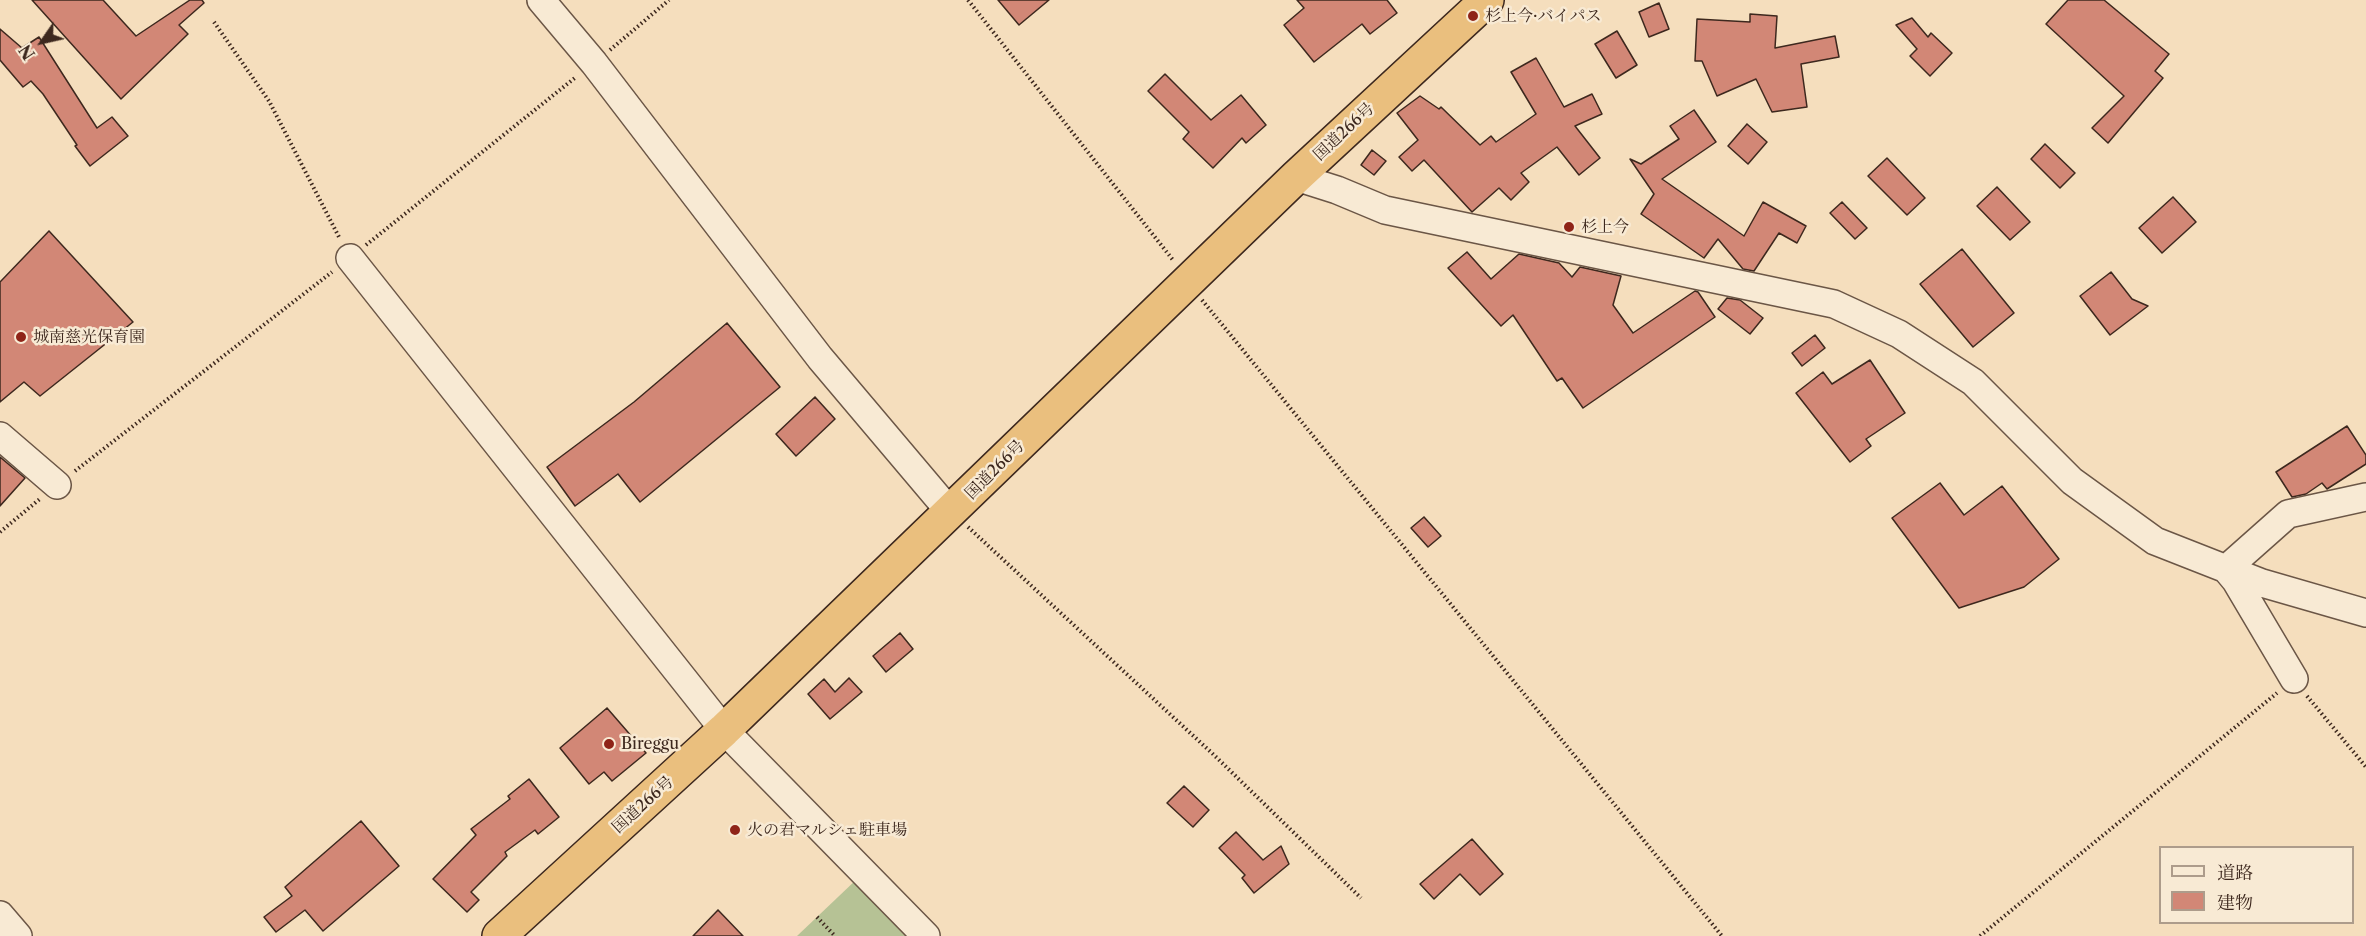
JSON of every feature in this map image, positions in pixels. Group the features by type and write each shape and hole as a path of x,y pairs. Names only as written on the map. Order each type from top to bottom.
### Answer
{"highway":[{"name":"国道266号","path":"499,936 724,730 951,513 1187,280 1488,1"}],"street":[{"path":"541,0 594,63 820,358 951,513"},
{"path":"1296,177 1337,189 1385,210 1834,304 1899,334 1973,382 2072,481 2155,541 2226,569 2366,613"},
{"path":"350,258 724,730 926,936"},
{"path":"0,436 57,485"},
{"path":"2226,569 2288,514 2366,497"},
{"path":"2226,569 2294,679"},
{"path":"0,915 18,936"}],"path":[{"path":"0,532 57,485 350,258 594,63 669,0"},
{"path":"968,0 1187,280 1722,936"},
{"path":"214,22 269,101 350,258"},
{"path":"951,513 989,543 1361,898"},
{"path":"1980,936 2294,679 2366,767"},
{"path":"816,917 835,936"}],"green space":[{"path":"858,878 917,936 797,936"}],"building":[{"path":"32,0 103,0 136,36 190,0 202,0 204,3 179,25 188,34 121,99"},
{"path":"998,0 1049,0 1019,25"},
{"path":"1297,0 1387,0 1397,13 1370,34 1362,24 1314,62 1284,25 1304,8"},
{"path":"2068,0 2104,0 2169,54 2155,71 2163,78 2108,143 2092,128 2124,96 2046,24"},
{"path":"1659,3 1669,29 1649,37 1639,12"},
{"path":"1750,14 1777,16 1775,48 1835,36 1839,57 1801,64 1807,107 1772,112 1756,79 1717,96 1702,61 1695,61 1697,19 1750,22"},
{"path":"1912,18 1928,37 1931,33 1952,53 1930,76 1910,56 1917,49 1896,25"},
{"path":"0,29 22,48 39,37 97,128 112,117 128,136 90,166 43,94 31,81 23,87 0,60"},
{"path":"1617,31 1637,65 1616,78 1595,44"},
{"path":"1536,58 1564,107 1592,94 1602,114 1575,126 1600,158 1579,175 1557,147 1521,173 1529,182 1511,200 1499,188 1472,212 1424,160 1412,171 1399,157 1418,140 1397,113 1420,96 1439,109 1441,107 1480,145 1491,136 1496,142 1536,114 1511,72"},
{"path":"1165,74 1211,120 1241,95 1266,125 1246,143 1242,138 1213,168 1183,139 1189,132 1148,91"},
{"path":"1694,110 1716,142 1662,179 1744,236 1763,202 1806,226 1797,243 1779,233 1754,271 1743,269 1718,239 1704,258 1641,214 1654,194 1630,159 1641,164 1679,139 1670,126"},
{"path":"1747,124 1767,142 1748,164 1728,146"},
{"path":"2045,144 2075,173 2060,188 2031,159"},
{"path":"1372,150 1386,161 1374,175 1361,165"},
{"path":"1887,158 1925,198 1907,215 1868,176"},
{"path":"1997,187 2030,222 2010,240 1977,206"},
{"path":"2173,197 2196,222 2162,253 2139,228"},
{"path":"1842,202 1867,228 1855,239 1830,213"},
{"path":"49,231 133,322 40,396 24,382 0,402 0,282"},
{"path":"1962,249 2014,313 1973,347 1920,284"},
{"path":"1467,252 1491,279 1519,254 1559,263 1572,277 1580,267 1621,276 1613,305 1633,333 1695,291 1715,317 1583,408 1562,378 1557,381 1513,315 1501,326 1448,268"},
{"path":"2111,272 2132,299 2148,306 2110,335 2080,296"},
{"path":"1727,298 1740,300 1763,318 1750,334 1718,309"},
{"path":"727,323 780,387 640,502 618,474 575,506 547,467 634,402"},
{"path":"1815,335 1825,348 1802,366 1792,353"},
{"path":"1870,360 1905,413 1866,439 1871,446 1850,462 1796,393 1823,372 1832,384"},
{"path":"815,397 835,419 796,456 776,434"},
{"path":"2347,426 2366,455 2366,464 2327,489 2322,483 2306,494 2292,497 2276,472"},
{"path":"0,457 25,478 0,506"},
{"path":"1940,483 1964,515 2002,486 2059,559 2024,587 1959,608 1892,518"},
{"path":"1424,517 1441,536 1428,547 1411,528"},
{"path":"900,633 913,649 886,672 873,656"},
{"path":"849,678 862,692 830,719 808,694 824,679 835,692"},
{"name":"Bireggu","path":"607,708 646,753 612,781 604,772 589,784 560,748"},
{"path":"529,779 559,817 538,834 535,830 505,852 507,856 471,892 479,900 467,912 433,879 476,835 471,829 510,799 508,796"},
{"path":"1184,786 1209,810 1193,827 1167,803"},
{"path":"361,821 399,866 323,931 305,910 276,932 264,917 292,896 285,887"},
{"path":"1236,832 1263,860 1281,846 1289,864 1254,893 1242,878 1245,875 1219,848"},
{"path":"1472,839 1503,874 1480,895 1460,874 1434,899 1420,884"},
{"path":"718,910 743,936 693,936"}],"place":[{"name":"杉上今·バイパス","path":"1473,16"},
{"name":"杉上今","path":"1569,227"},
{"name":"城南慈光保育園","path":"21,337"},
{"name":"Bireggu","path":"609,744"},
{"name":"火の君マルシェ駐車場","path":"735,830"}]}
